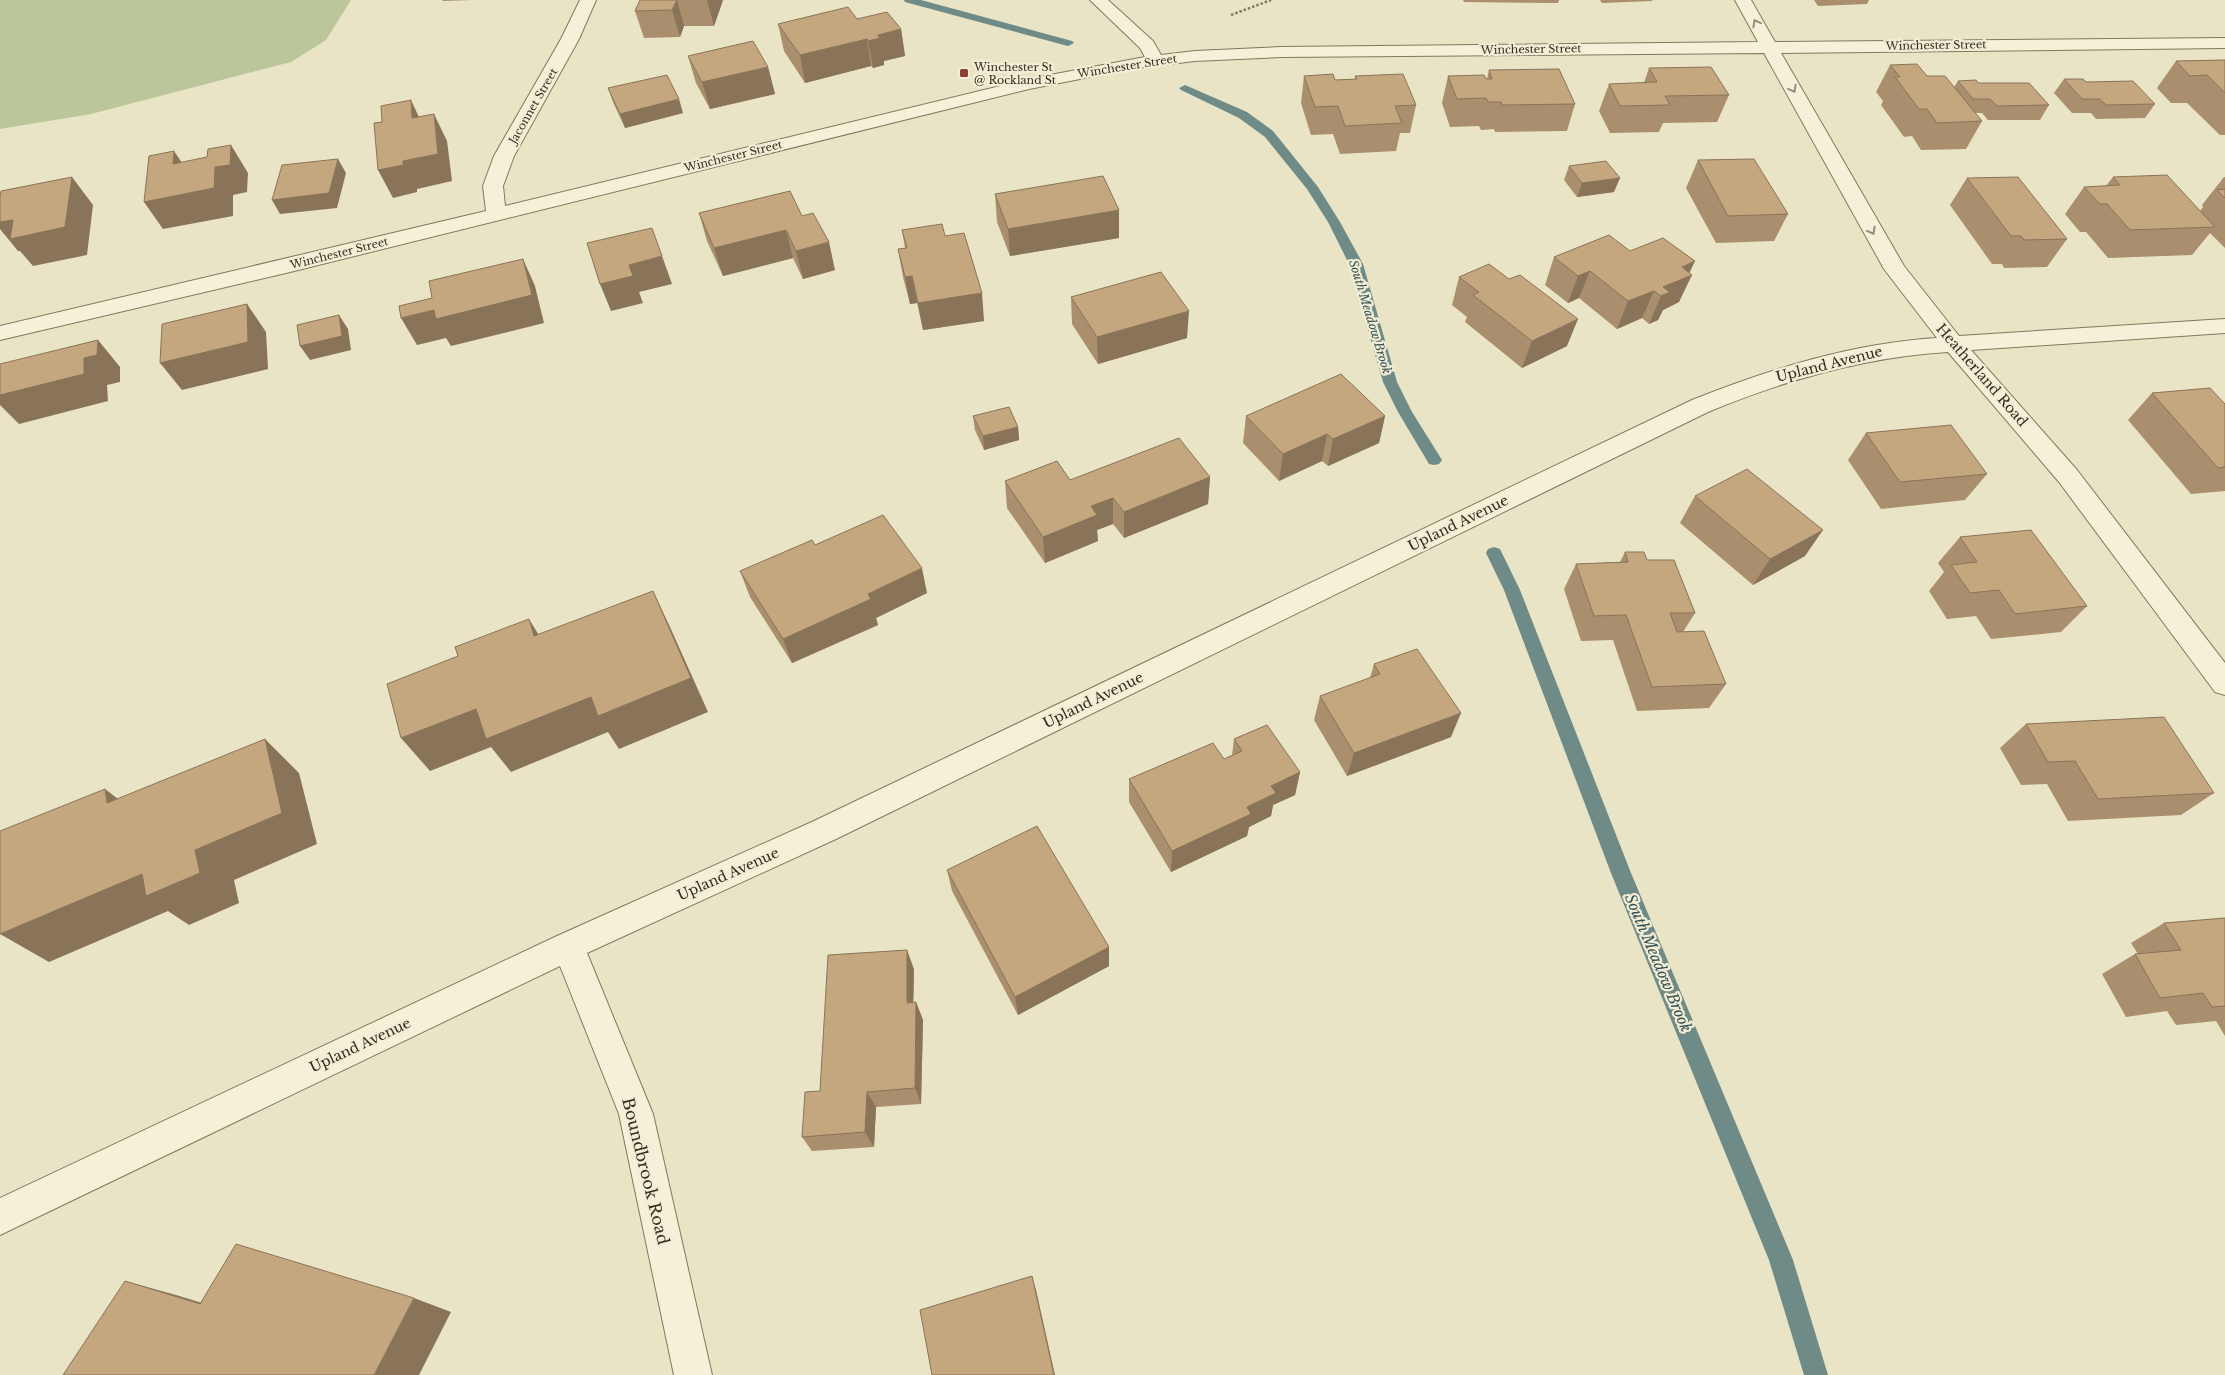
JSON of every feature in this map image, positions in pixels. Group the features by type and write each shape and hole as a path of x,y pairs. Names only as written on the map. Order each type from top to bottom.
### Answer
{"street":[{"name":"Jaconnet Street","path":"496,215 493,186 497,172 504,156 570,39 588,0"},
{"path":"1098,0 1147,45 1156,61"},
{"name":"Heatherland Road","path":"1744,0 1879,243 1914,295 2068,476 2225,684"},
{"name":"Winchester Street","path":"0,333 496,215 991,92 1065,76 1156,61 1195,56 1281,52 2225,43"},
{"name":"Upland Avenue","path":"0,1217 568,946 825,830 1700,406 1749,385 1801,368 1861,354 1905,347 2225,326"},
{"name":"Boundbrook Road","path":"568,946 636,1114 693,1375"}],"green space":[{"path":"0,0 351,0 326,40 291,62 91,114 0,129"}],"building":[{"path":"640,0 677,0 672,10 635,11"},
{"path":"848,7 857,19 887,12 901,29 878,35 880,38 868,41 867,39 800,55 778,24"},
{"path":"753,41 768,67 702,82 688,56"},
{"path":"2225,60 2225,93 2207,75 2190,76 2176,61"},
{"path":"1917,64 1927,76 1945,76 1982,121 1937,123 1927,109 1919,109 1895,77 1900,77 1890,65"},
{"path":"1711,67 1729,95 1665,96 1670,105 1620,106 1609,84 1657,82 1649,68"},
{"path":"1559,69 1575,104 1502,105 1501,102 1488,102 1486,98 1457,99 1448,76 1484,75 1486,79 1492,79 1489,70"},
{"path":"1333,74 1335,80 1357,79 1355,76 1403,74 1416,105 1395,106 1402,123 1345,126 1338,106 1315,107 1304,76"},
{"path":"667,75 679,99 620,114 608,88"},
{"path":"2064,79 2083,79 2086,82 2133,81 2155,104 2106,105 2100,99 2082,99"},
{"path":"1976,80 1978,83 2029,83 2049,105 1997,106 1990,99 1973,99 1958,81"},
{"path":"411,100 412,118 434,114 438,154 403,161 403,165 378,170 374,123 382,122 381,106"},
{"path":"231,145 230,165 215,167 214,188 144,202 149,156 174,151 173,164 207,157 208,149"},
{"path":"338,159 329,193 272,200 282,165"},
{"path":"1754,159 1788,214 1728,216 1698,160"},
{"path":"1606,161 1620,178 1582,183 1569,166"},
{"path":"2167,175 2215,227 2130,230 2107,204 2100,204 2084,187 2120,185 2113,177"},
{"path":"1103,176 1119,210 1008,229 995,194"},
{"path":"72,177 65,227 10,239 13,220 0,222 1,191"},
{"path":"2018,177 2067,239 2024,240 2021,236 2011,236 1967,178"},
{"path":"2225,189 2225,198 2217,190"},
{"path":"790,191 802,216 813,213 829,242 796,251 786,230 714,248 699,213"},
{"path":"942,224 945,236 964,233 982,293 918,303 912,276 905,277 898,249 907,248 902,230"},
{"path":"652,228 662,256 629,265 633,276 600,284 587,243"},
{"path":"1609,235 1630,251 1663,238 1695,261 1682,267 1692,275 1663,287 1670,292 1661,296 1654,291 1628,301 1590,271 1578,276 1554,257"},
{"path":"523,259 532,295 436,319 434,310 401,318 399,306 432,298 429,281"},
{"path":"1489,264 1509,279 1520,275 1578,319 1532,341 1473,295 1479,292 1459,277"},
{"path":"1161,272 1189,311 1097,337 1071,297"},
{"path":"247,304 248,342 160,363 162,324"},
{"path":"339,315 342,336 300,346 297,325"},
{"path":"98,340 97,355 84,358 84,374 0,395 0,364"},
{"path":"1341,374 1385,416 1333,439 1327,434 1283,454 1246,416"},
{"path":"2210,388 2225,404 2225,467 2218,468 2152,393"},
{"path":"1009,407 1018,427 983,436 973,416"},
{"path":"1951,425 1987,474 1900,482 1866,433"},
{"path":"1179,438 1210,477 1124,512 1113,498 1091,506 1097,515 1043,537 1005,481 1057,461 1070,480"},
{"path":"1747,469 1823,530 1770,559 1695,496"},
{"path":"883,515 922,568 868,594 871,599 783,639 740,571 812,540 815,545"},
{"path":"2031,530 2087,606 2015,614 1999,590 1970,593 1951,565 1977,562 1960,537"},
{"path":"1625,552 1644,552 1647,560 1674,560 1695,613 1670,613 1677,632 1704,631 1726,684 1652,687 1626,615 1594,616 1576,564 1628,562"},
{"path":"653,591 691,678 598,716 591,697 486,739 476,709 401,738 387,684 458,656 455,647 529,619 534,636"},
{"path":"1417,649 1461,713 1354,753 1320,696 1380,674 1374,664"},
{"path":"2164,717 2214,793 2098,799 2075,761 2048,762 2026,724"},
{"path":"1267,725 1300,772 1271,786 1276,793 1247,807 1251,814 1172,851 1129,779 1213,743 1224,759 1242,751 1234,739"},
{"path":"265,739 282,813 195,850 200,873 146,896 142,874 0,934 0,831 105,789 107,803"},
{"path":"1037,826 1109,947 1015,997 947,870"},
{"path":"2225,918 2225,1006 2212,1007 2203,993 2160,998 2135,954 2181,950 2164,923"},
{"path":"907,950 907,1003 916,1002 915,1088 867,1092 865,1132 802,1137 805,1092 820,1091 828,955"},
{"path":"236,1244 414,1298 374,1375 63,1375 125,1281 200,1304"},
{"path":"1032,1276 1054,1375 932,1375 920,1310"}],"waterway":[{"name":"South Meadow Brook","path":"909,0 1068,43"},
{"name":"South Meadow Brook","path":"1185,88 1243,115 1269,134 1312,187 1334,222 1356,264 1390,382 1405,412 1434,460"},
{"name":"South Meadow Brook","path":"1494,553 1512,590 1621,873 1738,1152 1781,1260 1816,1375"}],"place":[{"name":"Winchester St @ Rockland St","path":"964,73"}]}
